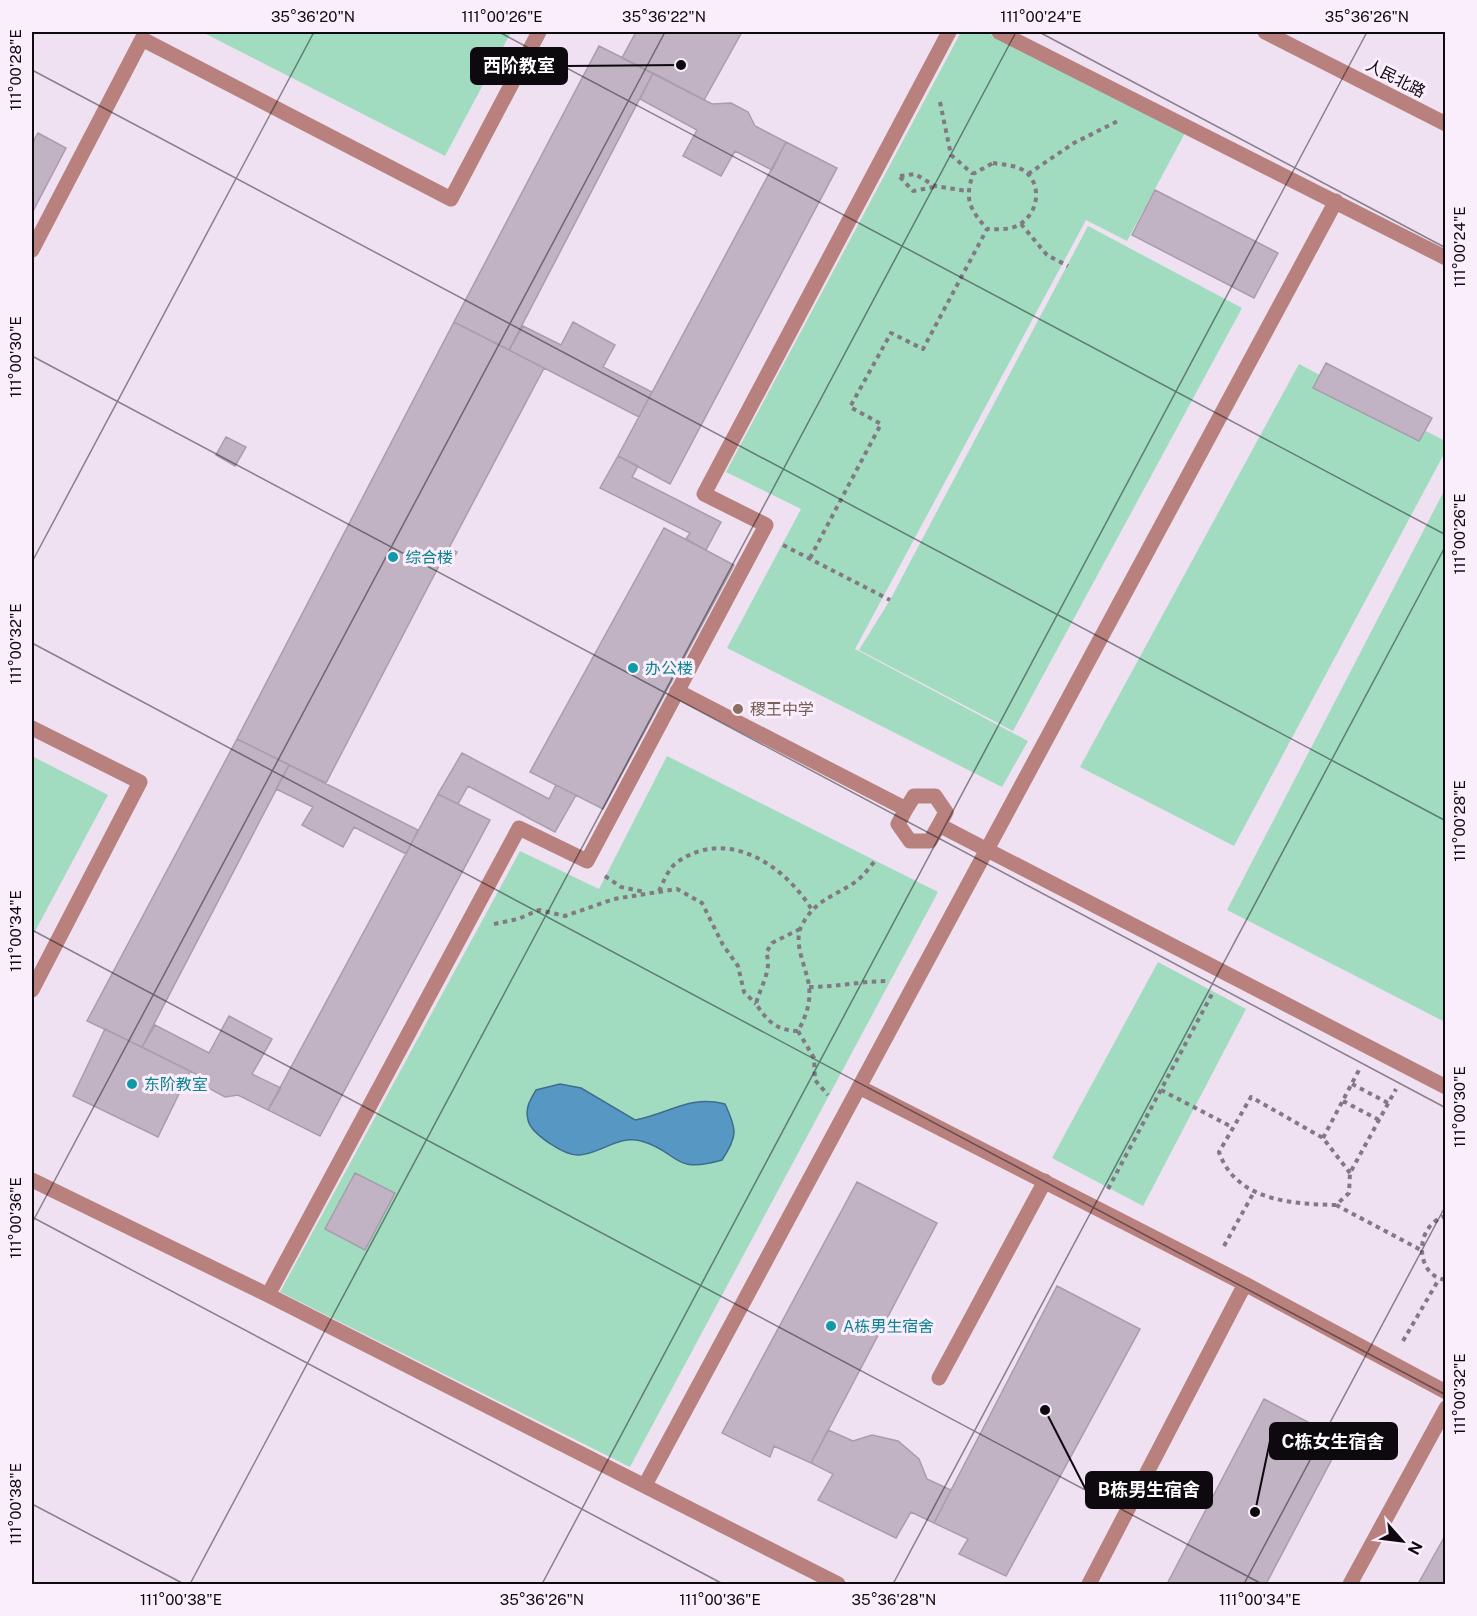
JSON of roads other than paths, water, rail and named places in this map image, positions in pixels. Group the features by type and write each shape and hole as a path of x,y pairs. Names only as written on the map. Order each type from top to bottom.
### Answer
{"street":[{"path":"32,250 36,231 142,39 451,199 539,32"},
{"path":"268,1295 519,828 587,861 766,525 704,494 949,32"},
{"path":"999,32 1446,258"},
{"name":"人民北路","path":"1265,32 1446,124"},
{"path":"645,1485 1336,201"},
{"path":"677,691 906,809"},
{"path":"32,728 140,782 32,990"},
{"path":"914,796 935,796 946,812 930,841 910,841 898,824 906,809 914,796"},
{"path":"939,825 1446,1087"},
{"path":"859,1087 1245,1284 1446,1392"},
{"path":"32,1180 268,1295 838,1584"},
{"path":"939,1378 1045,1181"},
{"path":"1089,1584 1245,1284"},
{"path":"1350,1584 1446,1408"}],"water":[{"path":"560,1084 581,1088 635,1120 690,1103 725,1104 734,1127 731,1145 722,1160 693,1165 677,1160 653,1145 632,1140 587,1154 566,1152 535,1132 527,1116 530,1101 536,1090"}],"place":[{"name":"西阶教室","path":"681,65"},
{"name":"综合楼","path":"393,557"},
{"name":"办公楼","path":"633,668"},
{"name":"稷王中学","path":"738,709"},
{"name":"东阶教室","path":"132,1084"},
{"name":"A栋男生宿舍","path":"831,1326"},
{"name":"B栋男生宿舍","path":"1045,1410"},
{"name":"C栋女生宿舍","path":"1255,1512"}]}
